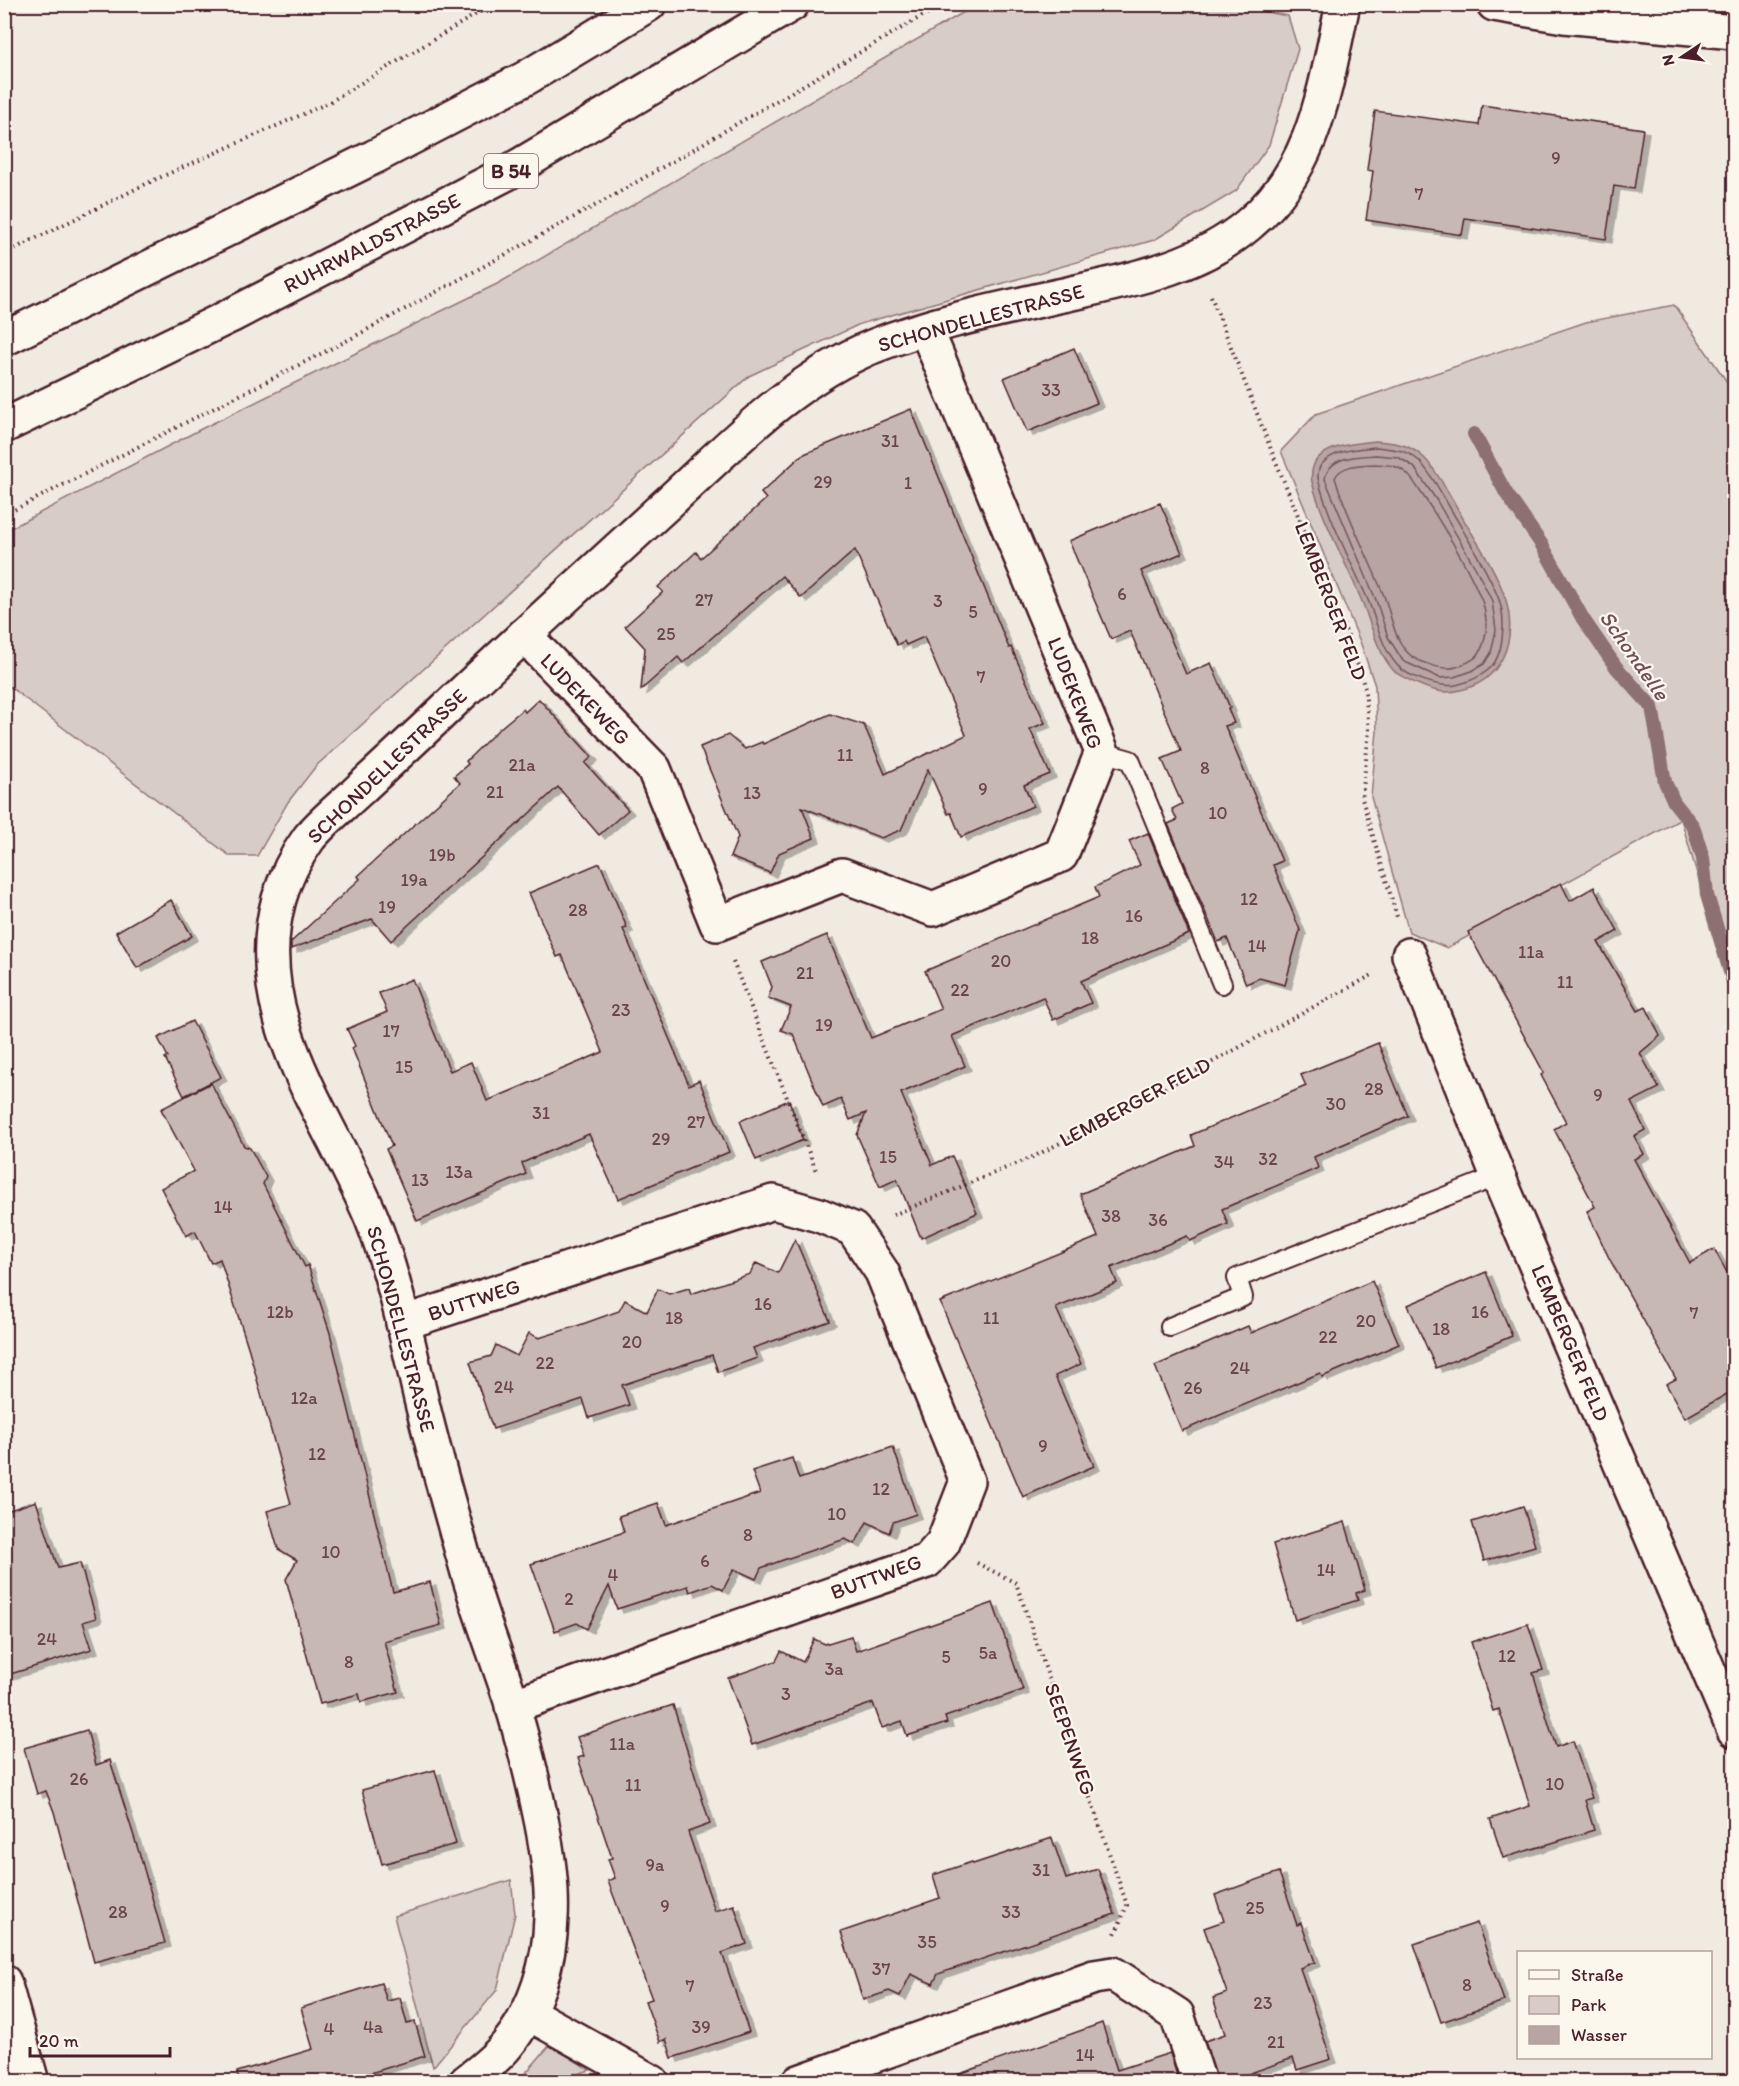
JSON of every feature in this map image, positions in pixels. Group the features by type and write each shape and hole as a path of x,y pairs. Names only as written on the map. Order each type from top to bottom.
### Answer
{"main road":[{"path":"4,339 374,157 516,83 649,4"},
{"name":"SCHONDELLESTRASSE","path":"466,2082 508,2044 528,2013 547,1962 551,1920 551,1882 536,1790 512,1706 471,1585 432,1442 403,1323 375,1227 343,1156 296,1065 281,1023 274,988 273,958 276,911 285,881 312,834 747,430 780,402 810,381 871,347 926,329 1140,278 1197,258 1246,226 1272,203 1290,179 1306,146 1317,117 1343,4"},
{"path":"1494,4 1564,16 1734,32"},
{"name":"RUHRWALDSTRASSE","path":"4,426 230,316 507,173 788,7"},
{"name":"LUDEKEWEG","path":"524,635 654,769 717,924 842,875 933,909 1061,855 1101,752 926,329"},
{"name":"LEMBERGER FELD","path":"1408,955 1498,1176 1734,1730"},
{"name":"BUTTWEG","path":"403,1323 773,1202 819,1215 853,1229 882,1272 967,1481 943,1544 927,1561 512,1706"},
{"path":"799,2082 1094,1977 1113,1974 1177,2015 1199,2082"},
{"path":"4,1982 32,2082"},
{"path":"528,2013 652,2082"}],"lane":[{"path":"1101,752 1130,760 1222,984"},
{"path":"1170,1327 1243,1297 1237,1278 1498,1176"}],"path":[{"path":"4,254 152,181 328,103 493,4"},
{"path":"4,515 350,339 611,197 943,4"},
{"name":"LEMBERGER FELD","path":"853,1229 899,1213 1035,1156 1141,1101 1408,955 1362,799 1369,730 1365,689 1353,650 1274,457 1197,258"},
{"path":"717,924 819,1177 819,1215"},
{"name":"SEEPENWEG","path":"943,1544 1016,1583 1127,1905 1110,1944 1113,1974"}],"green space":[{"path":"1223,4 1288,16 1298,49 1269,145 1236,191 1154,240 860,324 749,376 316,766 288,802 257,856 230,856 5,683 5,531 203,428 499,283 976,5"},
{"path":"1674,305 1734,392 1734,1000 1681,819 1447,948 1409,932 1371,797 1377,731 1375,686 1361,644 1281,451 1316,414 1586,322"},
{"path":"511,1880 515,1914 497,1990 433,2067 394,1916"},
{"path":"550,2045 590,2070 555,2081 522,2081 524,2075"}],"water":[{"path":"1376,441 1406,446 1427,461 1439,476 1486,557 1505,597 1509,613 1509,628 1508,643 1503,657 1496,669 1485,679 1472,686 1454,691 1438,691 1401,676 1387,663 1316,497 1312,473 1313,466 1319,458 1342,446"}],"building":[{"path":"1482,105 1643,129 1634,189 1614,186 1606,239 1465,218 1462,235 1366,220 1373,171 1367,170 1375,111 1479,125"},
{"path":"1074,348 1097,403 1027,432 1004,378"},
{"path":"911,409 1009,648 1011,647 1045,723 1030,729 1050,774 1024,785 1033,806 961,837 928,769 901,830 881,838 802,807 814,838 779,853 770,873 730,857 738,837 700,747 728,735 745,749 762,742 763,744 830,714 864,725 885,774 966,735 924,637 906,645 904,641 897,645 855,550 801,598 782,576 683,663 678,657 641,690 645,648 625,626 663,592 658,587 696,552 701,558 766,499 761,493 802,455"},
{"path":"1160,503 1182,553 1141,571 1186,674 1211,663 1230,708 1228,709 1234,723 1225,726 1282,861 1273,865 1300,930 1285,985 1259,978 1246,984 1227,938 1218,942 1168,824 1177,820 1172,809 1182,804 1162,759 1181,751 1130,631 1111,639 1069,541"},
{"path":"539,699 592,757 585,763 628,810 599,835 558,787 391,941 372,919 291,949 291,942 360,879 358,876 460,783 454,776 468,764 466,761 499,729 523,709 525,712"},
{"path":"1148,833 1189,934 1081,981 1091,1003 1053,1020 1043,997 952,1036 965,1066 901,1093 932,1165 952,1156 977,1213 921,1238 897,1179 880,1187 857,1135 866,1113 850,1120 841,1099 823,1107 793,1034 781,1030 791,1007 768,998 772,987 762,962 827,935 871,1038 941,1009 925,971 1099,897 1095,887 1140,865 1129,841"},
{"path":"600,863 627,928 623,929 689,1085 699,1080 729,1152 618,1199 589,1134 522,1163 526,1174 417,1221 386,1149 392,1146 352,1048 355,1046 347,1029 387,1012 379,993 412,979 450,1071 471,1062 487,1101 603,1052 562,955 557,957 529,893"},
{"path":"1561,883 1570,901 1594,887 1618,931 1598,942 1638,1011 1646,1007 1660,1036 1640,1053 1659,1088 1631,1102 1645,1130 1634,1136 1644,1154 1634,1159 1690,1263 1714,1249 1734,1285 1734,1390 1685,1418 1666,1384 1676,1379 1609,1258 1587,1211 1595,1207 1554,1129 1566,1122 1541,1075 1544,1073 1468,932"},
{"path":"171,900 192,936 137,968 116,932"},
{"path":"192,1021 221,1077 184,1096 158,1038"},
{"path":"1378,1043 1408,1116 1314,1157 1318,1168 1222,1209 1228,1224 1190,1241 1187,1236 1111,1268 1117,1283 1056,1308 1081,1364 1055,1376 1094,1466 1023,1497 940,1302 1098,1237 1080,1194 1195,1146 1191,1135 1306,1086 1301,1075"},
{"path":"211,1083 244,1146 250,1148 266,1177 263,1184 305,1267 308,1265 330,1333 393,1592 430,1582 441,1625 384,1641 398,1692 361,1702 359,1694 320,1704 286,1579 297,1560 278,1549 267,1511 291,1504 249,1350 220,1259 211,1263 195,1231 186,1236 161,1188 194,1171 161,1109"},
{"path":"789,1100 803,1140 756,1160 740,1121"},
{"path":"795,1239 830,1321 753,1348 757,1358 718,1372 712,1355 622,1385 629,1405 589,1418 583,1399 493,1429 470,1362 491,1356 496,1345 517,1356 529,1333 539,1338 577,1326 619,1311 625,1300 647,1312 658,1289 669,1294 689,1288 691,1294 750,1274 756,1263 778,1273"},
{"path":"1486,1272 1512,1336 1436,1368 1408,1305"},
{"path":"1372,1281 1399,1344 1322,1377 1320,1373 1182,1431 1155,1366 1248,1326 1251,1333"},
{"path":"893,1447 916,1514 893,1522 889,1533 867,1522 855,1544 845,1539 783,1560 761,1568 756,1579 734,1569 723,1590 712,1584 690,1592 688,1586 617,1609 609,1586 587,1629 577,1623 555,1631 531,1564 624,1532 619,1516 658,1503 666,1525 760,1493 752,1471 792,1458 799,1479"},
{"path":"36,1501 58,1568 80,1563 96,1618 83,1622 92,1649 4,1676 4,1512"},
{"path":"1523,1506 1535,1546 1484,1561 1472,1522"},
{"path":"1345,1522 1365,1590 1356,1593 1358,1600 1295,1620 1273,1544"},
{"path":"993,1603 1023,1690 945,1717 947,1723 907,1736 902,1721 882,1728 873,1703 752,1745 728,1678 776,1661 781,1651 803,1662 814,1639 825,1644 851,1636 856,1651"},
{"path":"1528,1624 1543,1670 1533,1673 1556,1747 1573,1741 1592,1798 1585,1800 1594,1830 1503,1858 1490,1819 1530,1806 1499,1709 1493,1711 1471,1642"},
{"path":"673,1705 710,1824 688,1832 715,1911 734,1905 747,1944 722,1953 749,2032 672,2058 666,2039 660,2042 645,2001 652,1999 608,1881 615,1878 608,1859 612,1858 578,1758 584,1756 577,1737"},
{"path":"87,1730 96,1765 110,1760 165,1943 94,1962 54,1812 46,1791 37,1794 24,1748"},
{"path":"435,1770 456,1844 382,1864 362,1790"},
{"path":"1052,1838 1066,1879 1098,1869 1115,1914 938,1974 933,1984 911,1974 900,1996 889,1991 863,2000 841,1932 940,1898 933,1875"},
{"path":"1279,1872 1297,1925 1301,1923 1315,1962 1300,1968 1331,2059 1297,2070 1293,2058 1225,2082 1217,2082 1205,2041 1225,2034 1213,1998 1227,1993 1204,1928 1224,1921 1215,1895"},
{"path":"1477,1923 1504,2001 1441,2022 1414,1944"},
{"path":"381,1983 387,2001 400,1998 407,2024 415,2022 425,2056 342,2082 239,2082 237,2072 313,2049 301,2008"},
{"path":"1102,2023 1117,2070 1170,2053 1179,2082 951,2082 951,2077"}],"waterway":[{"name":"Schondelle","path":"1474,434 1506,493 1542,545 1583,619 1616,667 1652,707 1665,782 1674,802 1693,826 1703,858 1707,895 1734,985"}]}
